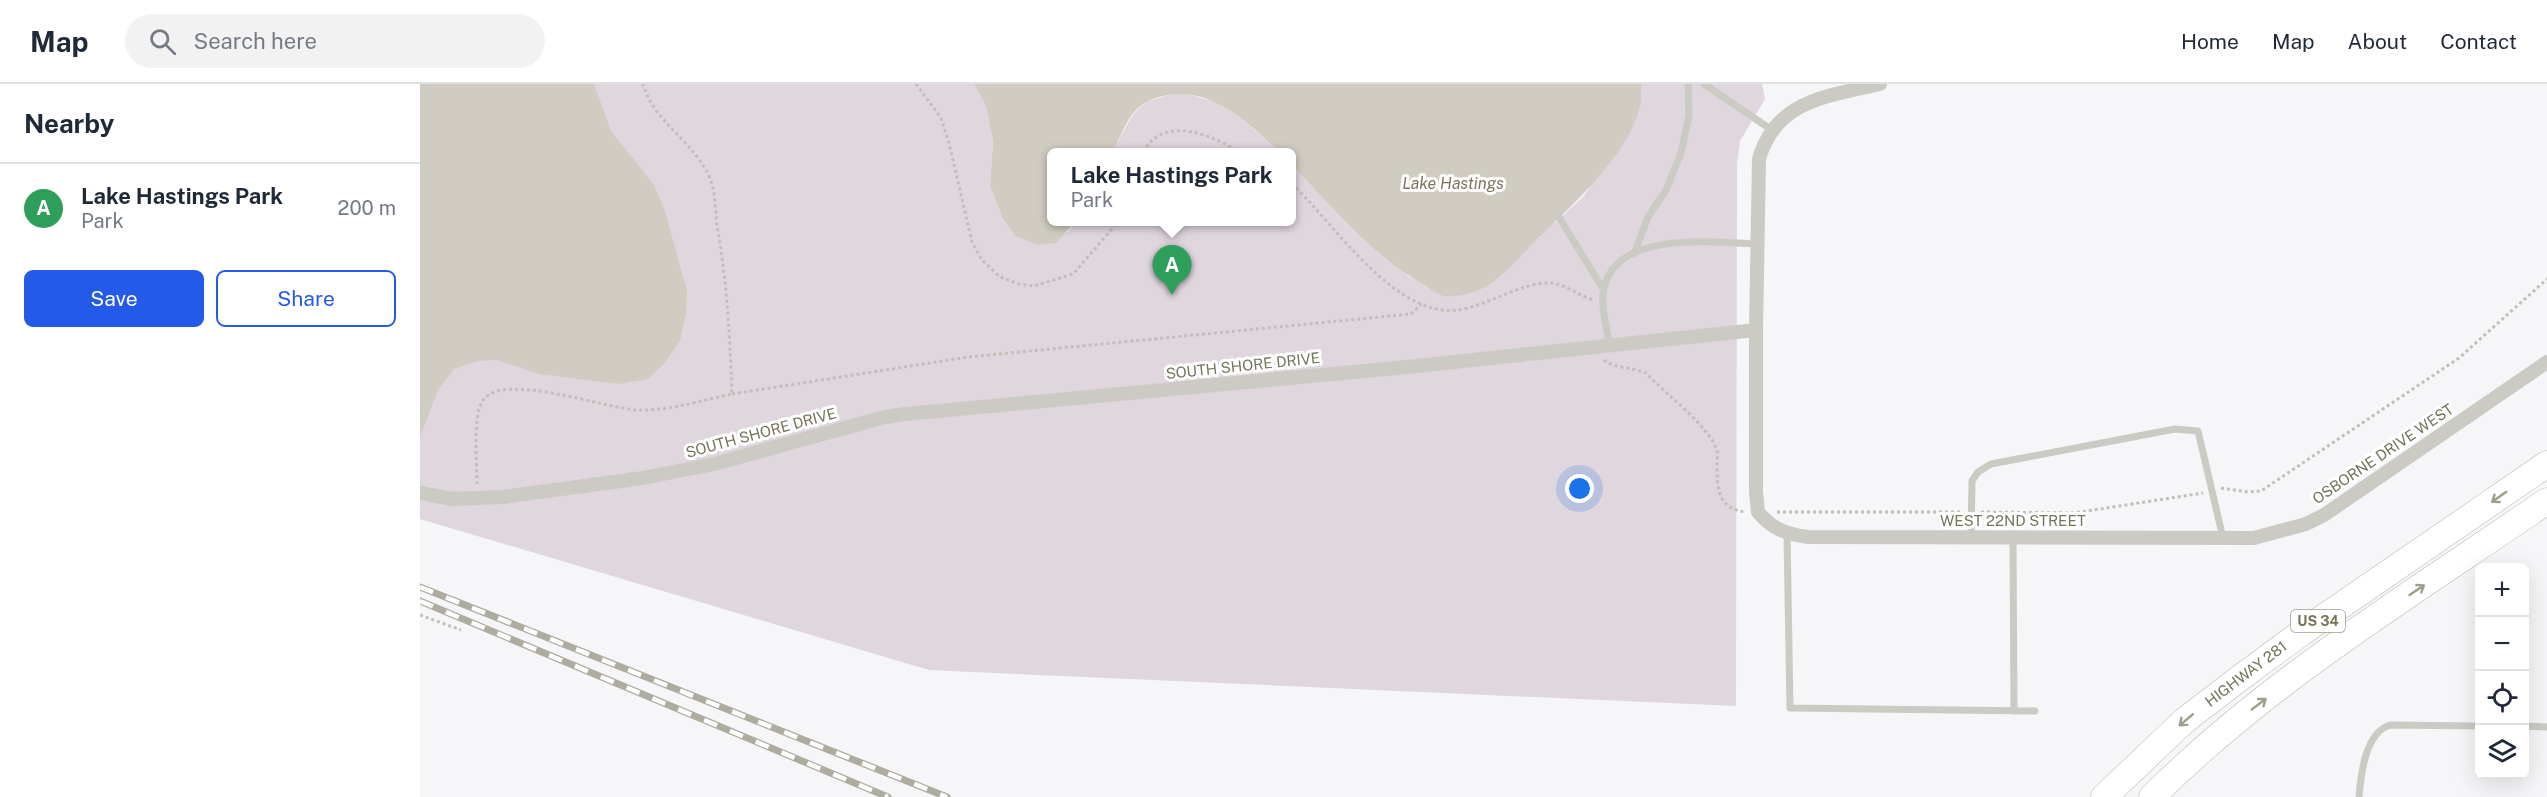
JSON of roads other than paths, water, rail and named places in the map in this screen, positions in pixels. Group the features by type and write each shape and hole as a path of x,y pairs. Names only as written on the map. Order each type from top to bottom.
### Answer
{"highway":[{"name":"HIGHWAY 281","path":"2104,797 2184,721 2240,678 2301,633 2547,464"},
{"name":"HIGHWAY 281","path":"2152,797 2186,762 2253,708 2397,603 2547,501"}],"street":[{"path":"1787,534 1776,529 1758,512 1756,330 1760,159 1764,144 1772,130 1795,108 1830,95 1880,84"},
{"name":"SOUTH SHORE DRIVE","path":"420,493 452,499 502,497 643,478 714,464 885,417 906,414 1386,369 1756,330"},
{"name":"OSBORNE DRIVE WEST","path":"2223,537 2263,535 2306,524 2324,515 2547,362"},
{"name":"WEST 22ND STREET","path":"1787,534 1803,536 2223,537"}],"lane":[{"path":"1634,254 1648,218 1666,190 1681,153 1689,115 1688,84"},
{"path":"1704,84 1772,130"},
{"path":"1557,214 1604,289"},
{"path":"1609,344 1604,289 1609,275 1619,264 1634,254 1664,243 1680,241 1757,244"},
{"path":"1971,537 1972,481 1978,472 1991,464 2175,429 2198,431 2223,537"},
{"path":"1787,534 1790,708 2035,711"},
{"path":"2013,537 2014,711"},
{"path":"2358,797 2368,753 2374,735 2380,728 2390,725 2475,726"},
{"path":"2529,726 2547,727"}],"water":[{"path":"420,84 594,84 611,131 654,185 665,211 687,291 686,313 680,341 664,364 648,379 619,384 539,374 497,360 477,361 454,369 438,390 420,437"},
{"name":"Lake Hastings","path":"974,84 1641,84 1640,105 1633,127 1620,149 1586,191 1495,281 1475,291 1447,296 1437,294 1390,262 1339,215 1296,169 1296,148 1275,148 1229,110 1215,102 1185,94 1159,97 1138,108 1128,120 1115,148 1047,148 1047,226 1071,226 1056,243 1037,245 1015,236 1002,217 990,186 993,142 986,106"}],"railway":[{"path":"420,587 947,797"},
{"path":"420,601 888,797"}],"place":[{"name":"Lake Hastings Park","path":"1172,295"}]}
